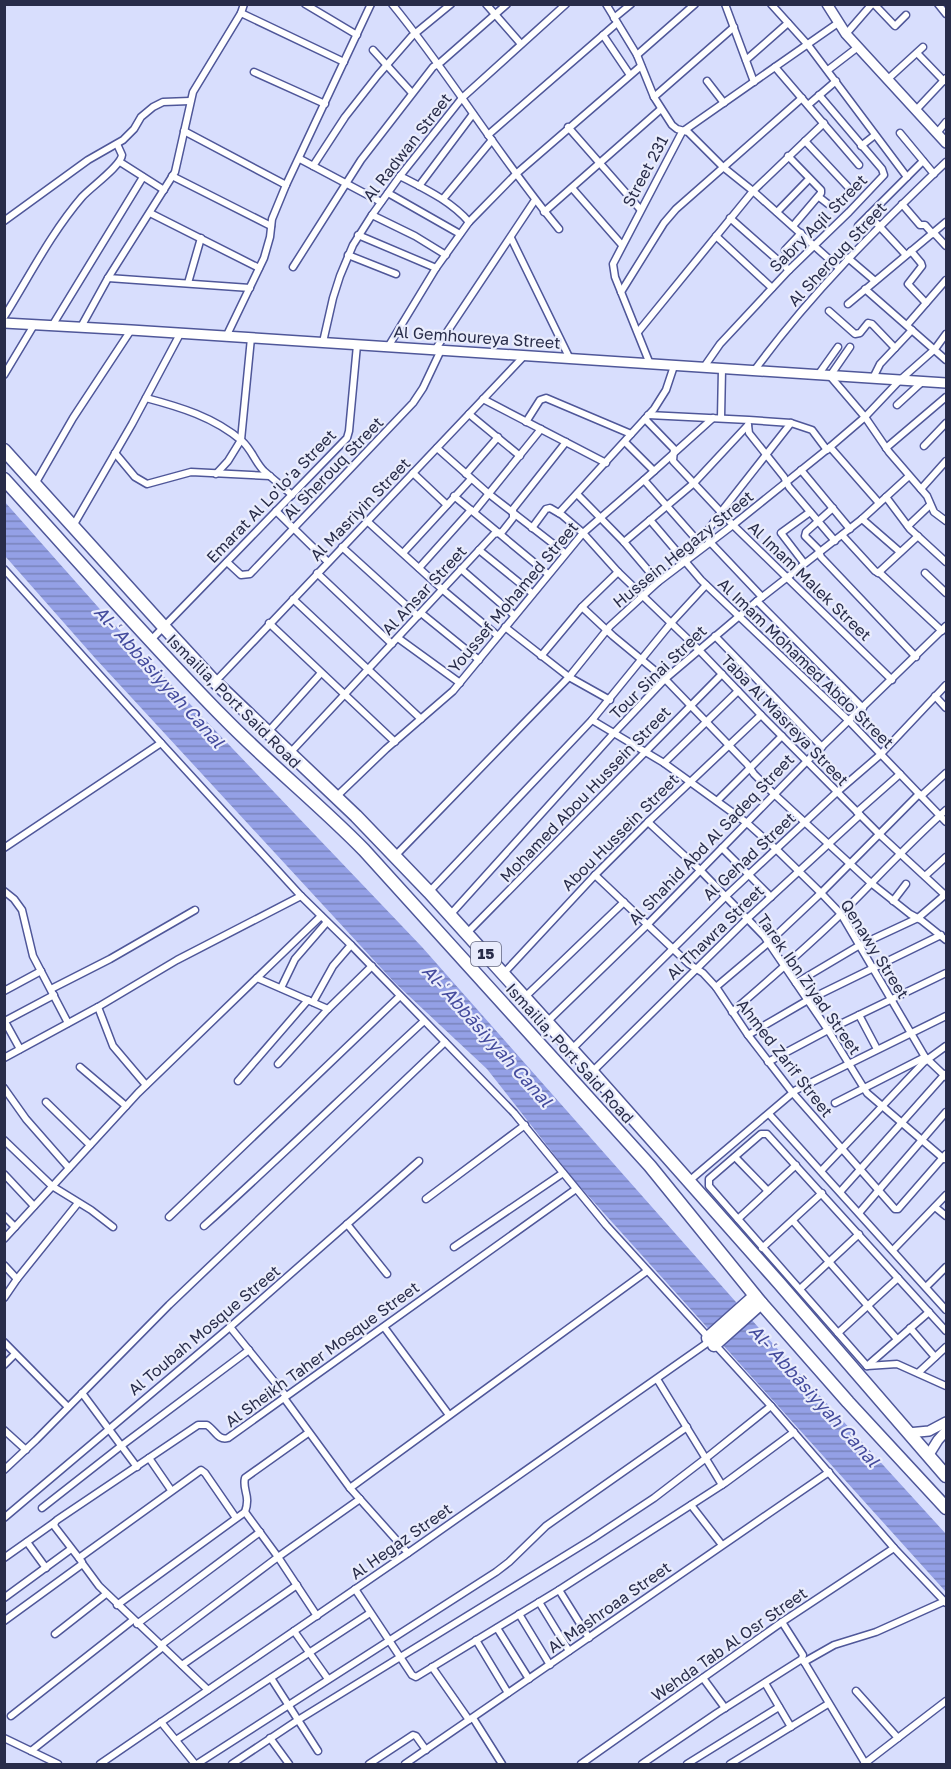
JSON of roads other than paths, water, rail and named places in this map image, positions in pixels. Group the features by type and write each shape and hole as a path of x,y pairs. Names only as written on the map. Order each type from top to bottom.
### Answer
{"highway":[{"name":"Ismailia, Port Said Road","path":"4,450 215,681 336,797 467,933 946,1476"},
{"name":"Ismailia, Port Said Road","path":"4,479 150,641 248,742 325,811 364,850 650,1166 754,1303 946,1508"},
{"path":"483,982 489,982 501,971"},
{"path":"503,1004 504,997 509,992 522,994"},
{"path":"712,1340 754,1303"}],"main road":[{"path":"821,4 829,8 846,34 946,143"},
{"name":"Al Gemhoureya Street","path":"4,323 946,383"},
{"path":"908,1433 929,1431 946,1422"},
{"path":"928,1456 946,1431"}],"street":[{"path":"81,327 108,278 172,176 196,85 241,13 244,4"},
{"path":"305,4 357,35"},
{"path":"226,337 259,268 267,247 273,215 286,185 371,4"},
{"path":"392,4 416,33 558,229"},
{"path":"312,166 345,117 387,64 416,33 450,4"},
{"path":"486,4 521,44"},
{"path":"293,267 345,183 412,93 437,64 507,4"},
{"name":"Al Radwan Street","path":"323,342 333,298 348,255 358,235 381,202 462,98 566,4"},
{"path":"606,4 637,55 654,97 674,127 690,134 723,167 801,233 838,268"},
{"path":"443,199 490,138 603,35 631,4"},
{"path":"637,55 695,4"},
{"path":"735,4 726,8 754,82"},
{"path":"771,4 828,70 907,177"},
{"path":"846,34 873,4 895,26 906,15"},
{"path":"938,4 946,14"},
{"path":"241,13 344,62"},
{"path":"746,60 788,23"},
{"name":"Street 231","path":"650,364 621,292 613,268 614,260 680,134 838,23"},
{"path":"654,97 734,27"},
{"path":"603,35 630,75"},
{"path":"828,70 858,47"},
{"path":"888,79 923,47"},
{"path":"373,50 412,93"},
{"path":"916,110 945,80 917,53"},
{"path":"388,347 436,268 469,222 516,174 641,66"},
{"path":"775,67 860,165"},
{"path":"254,72 325,104"},
{"path":"707,81 724,103"},
{"path":"808,105 836,81"},
{"name":"Sabry Aqil Street","path":"704,368 720,344 772,288 884,175 882,169 819,95"},
{"path":"621,292 670,216 802,98"},
{"path":"4,227 7,220 88,160 129,135 141,117 153,107 163,102 190,101"},
{"path":"544,212 661,109"},
{"path":"419,186 473,114"},
{"path":"937,133 946,122"},
{"path":"638,332 753,191 824,123"},
{"path":"568,127 640,209"},
{"path":"184,131 286,185"},
{"path":"900,133 934,174"},
{"path":"861,146 875,135"},
{"path":"805,141 849,188"},
{"path":"4,318 53,236 73,208 96,182 120,162 123,154 117,144"},
{"path":"788,156 821,193 793,226"},
{"path":"300,159 381,202"},
{"path":"120,162 164,190"},
{"path":"858,226 923,162"},
{"name":"Al Sherouq Street","path":"754,371 797,315 838,268 946,162"},
{"path":"172,176 271,226"},
{"path":"400,176 443,199 469,222"},
{"path":"52,326 143,177"},
{"path":"777,212 809,179"},
{"path":"572,188 622,245"},
{"path":"388,193 460,234"},
{"path":"819,197 828,204"},
{"name":"Al Sherouq Street","path":"227,562 242,575 247,575 413,403 423,388 438,350 535,200"},
{"path":"902,204 920,225 925,225 946,246"},
{"path":"150,213 259,268"},
{"path":"869,214 921,264 922,266 908,284 926,303"},
{"path":"372,215 415,236 446,255"},
{"path":"730,218 789,270"},
{"path":"848,304 946,222"},
{"path":"785,250 801,233"},
{"path":"358,235 436,268"},
{"path":"716,236 772,288"},
{"path":"188,283 201,238"},
{"path":"511,238 570,359"},
{"path":"348,255 396,274"},
{"path":"848,258 875,281"},
{"path":"108,278 250,288"},
{"path":"873,378 880,364 895,348 926,303 946,280"},
{"path":"865,289 946,360"},
{"path":"830,311 855,334 860,333 868,323 871,323 895,348"},
{"path":"4,375 34,325"},
{"path":"35,485 73,418 131,330"},
{"path":"73,526 180,334"},
{"name":"Hussein Hegazy Street","path":"395,856 569,677 606,630 658,582 734,525 865,417 900,380 935,349 946,334"},
{"path":"216,474 228,461 241,440 250,338"},
{"name":"Emarat Al Lo'lo'a Street","path":"150,641 347,438 357,345"},
{"path":"818,375 838,346"},
{"path":"850,347 830,376 928,498 934,512 946,521"},
{"name":"Al Masriyin Street","path":"215,681 524,356"},
{"path":"532,528 548,508 559,513 647,417 666,390 674,366"},
{"path":"721,418 722,369"},
{"path":"897,405 922,382"},
{"path":"886,448 946,397"},
{"path":"146,398 179,406 204,416 241,440 251,450 259,465 292,495"},
{"path":"526,422 540,400 544,398 631,434"},
{"path":"483,399 606,463"},
{"path":"469,414 520,456"},
{"path":"647,417 721,418 749,422 790,423 812,430 879,503"},
{"name":"Al Imam Malek Street","path":"647,417 674,449 673,461 721,512 892,680"},
{"name":"Youssef Mohamed Street","path":"336,797 460,683 531,593 583,533 713,418"},
{"path":"749,422 749,433 789,487 834,541"},
{"path":"624,542 694,483 749,422"},
{"path":"790,423 721,512 706,533 706,538 862,708"},
{"path":"924,446 946,423"},
{"path":"419,568 489,494 541,429"},
{"path":"403,553 447,505 498,437"},
{"name":"Al Ansar Street","path":"290,753 494,534 502,532 513,518 513,509 566,442"},
{"path":"625,442 654,471"},
{"path":"437,448 513,514 565,553"},
{"path":"115,453 135,477 147,483 185,473 270,476"},
{"path":"921,489 946,461"},
{"path":"801,470 850,529"},
{"path":"413,473 447,505"},
{"name":"Tour Sinai Street","path":"450,915 665,679 698,649 804,563 850,529 909,476"},
{"path":"644,480 703,547"},
{"path":"577,494 624,542 658,582"},
{"path":"454,496 548,574"},
{"path":"886,496 908,526 946,562"},
{"path":"908,526 930,505"},
{"path":"833,508 805,534 821,557 916,657"},
{"path":"276,512 328,562"},
{"path":"804,563 781,533 810,512"},
{"name":"Taba Al Masreya Street","path":"559,513 583,533 618,572 698,649 879,834 946,894"},
{"path":"862,519 900,552"},
{"name":"Al Imam Mohamed Abdo Street","path":"650,520 706,585 849,721 946,822"},
{"path":"368,521 442,590 498,636"},
{"path":"842,535 875,572 944,628"},
{"path":"878,573 918,536"},
{"path":"342,547 420,614 479,660"},
{"path":"479,550 531,593"},
{"path":"4,569 301,896 372,966 525,1125 576,1189 647,1271 771,1406 894,1548 946,1602 876,1632 834,1645 803,1660 725,1708 642,1764"},
{"path":"461,569 514,615"},
{"path":"541,656 582,608 618,572"},
{"path":"317,573 392,644"},
{"path":"925,573 946,592"},
{"path":"429,892 592,720 706,585"},
{"path":"293,599 421,719"},
{"path":"582,608 665,679 774,794 828,844 893,901 946,940"},
{"path":"269,623 395,742"},
{"path":"505,627 569,677 610,700"},
{"name":"Al Shahid Abd Al Sadeq Street","path":"547,1022 648,925 774,794 944,628"},
{"path":"715,636 822,747"},
{"path":"398,638 460,683"},
{"path":"268,732 321,673"},
{"name":"Mohamed Abou Hussein Street","path":"467,933 722,675"},
{"name":"Al Gehad Street","path":"572,1050 726,896 804,822 880,755 946,685"},
{"path":"664,763 738,691"},
{"path":"935,696 946,708"},
{"name":"Abou Hussein Street","path":"501,971 648,822 761,715"},
{"name":"Qenawy Street","path":"592,720 664,763 747,823 821,893 841,914 926,1058 946,1075"},
{"path":"717,801 782,736"},
{"path":"4,848 161,743"},
{"path":"716,987 768,943 879,834 946,773"},
{"name":"Al Thawra Street","path":"592,1072 748,918 900,774"},
{"path":"732,1012 785,967 946,810"},
{"name":"Tarek Ibn Ziyad Street","path":"648,822 748,918 808,1000 864,1089 882,1107 945,1158"},
{"path":"722,848 771,897"},
{"path":"925,876 946,856"},
{"name":"Ahmed Zarif Street","path":"595,875 716,987 748,1035 792,1092 895,1209 945,1158"},
{"path":"893,901 906,884"},
{"path":"4,891 22,910 33,956 68,1023"},
{"path":"796,983 860,945 918,918 946,894"},
{"path":"4,1058 188,953 301,896"},
{"path":"522,994 624,902"},
{"path":"20,1049 5,1020 195,910"},
{"path":"4,1239 146,1085 321,916"},
{"path":"281,988 295,959 327,922"},
{"path":"748,1035 808,1000 946,929"},
{"path":"238,1081 310,1001 333,966 351,945"},
{"path":"278,1064 328,1009 372,966"},
{"path":"4,991 41,971"},
{"path":"768,1062 946,973"},
{"path":"257,978 328,1009"},
{"path":"169,1217 399,996"},
{"path":"98,1006 112,1046 146,1085"},
{"path":"859,1015 878,1048"},
{"path":"688,1182 792,1092 946,1016"},
{"path":"204,1226 269,1168 424,1021"},
{"path":"4,1470 169,1305 445,1042"},
{"path":"835,1103 946,1046"},
{"path":"820,1171 926,1058"},
{"path":"80,1067 126,1106"},
{"path":"840,1192 946,1075"},
{"path":"4,1088 26,1119 69,1167"},
{"path":"46,1102 90,1144"},
{"path":"859,1213 946,1112"},
{"path":"769,1114 945,1306"},
{"path":"426,1199 525,1125"},
{"path":"946,1331 770,1136 765,1133 761,1134 709,1179 709,1186 867,1366 894,1363 946,1386"},
{"path":"4,1140 52,1186 91,1210 113,1227"},
{"path":"735,1157 768,1191"},
{"name":"Al Toubah Mosque Street","path":"4,1518 230,1327 419,1161"},
{"path":"738,1219 796,1165"},
{"path":"454,1247 563,1173"},
{"path":"4,1174 34,1206"},
{"name":"Al Sheikh Taher Mosque Street","path":"4,1558 55,1521 202,1424 210,1427 222,1439 228,1438 576,1189"},
{"path":"762,1248 822,1193"},
{"path":"893,1250 946,1195"},
{"path":"4,1298 78,1203"},
{"path":"935,1207 946,1216"},
{"path":"4,1216 15,1227"},
{"path":"793,1221 897,1339"},
{"path":"347,1224 387,1274"},
{"path":"800,1289 859,1234"},
{"path":"4,1265 17,1279"},
{"path":"926,1287 946,1267"},
{"path":"350,1488 647,1271"},
{"path":"838,1333 898,1278"},
{"path":"867,1366 929,1312"},
{"path":"230,1327 285,1397 350,1488 408,1553"},
{"path":"384,1327 449,1415"},
{"path":"910,1328 935,1357"},
{"name":"Al Hegaz Street","path":"102,1763 408,1553 712,1340"},
{"path":"4,1342 68,1407"},
{"path":"918,1373 946,1347"},
{"path":"42,1508 249,1350"},
{"path":"4,1365 15,1354"},
{"path":"657,1379 722,1485"},
{"path":"82,1393 137,1467"},
{"path":"232,1764 298,1720 592,1539 654,1498 771,1406"},
{"path":"161,1722 196,1764 496,1572 546,1526 687,1427"},
{"path":"4,1430 26,1450"},
{"path":"355,1589 414,1677 559,1590 691,1505 794,1432"},
{"path":"117,1605 245,1512 248,1499 244,1485 245,1478 309,1433"},
{"path":"149,1458 171,1491"},
{"path":"4,1621 198,1471 203,1471 236,1518"},
{"name":"Al Mashroaa Street","path":"405,1764 829,1472"},
{"path":"32,1750 278,1557 360,1499"},
{"path":"691,1505 722,1545"},
{"path":"245,1512 278,1557 316,1616"},
{"path":"55,1521 55,1527 106,1594 208,1690"},
{"path":"11,1716 135,1622 260,1532"},
{"path":"27,1542 46,1568"},
{"name":"Wehda Tab Al Osr Street","path":"581,1764 782,1622 894,1548"},
{"path":"4,1598 71,1549"},
{"path":"182,1665 297,1585"},
{"path":"559,1590 589,1638"},
{"path":"55,1634 106,1594"},
{"path":"539,1602 569,1651"},
{"path":"176,1740 370,1613"},
{"path":"519,1614 550,1665"},
{"path":"782,1622 864,1764 946,1701"},
{"path":"497,1628 529,1679"},
{"path":"294,1631 328,1679"},
{"path":"476,1640 508,1693"},
{"path":"432,1667 502,1764"},
{"path":"272,1678 318,1751"},
{"path":"703,1678 725,1708"},
{"path":"765,1683 791,1727"},
{"path":"856,1691 898,1738"},
{"path":"730,1764 828,1704"},
{"path":"687,1764 779,1707"},
{"path":"369,1764 413,1736 416,1736 426,1750"},
{"path":"4,1738 58,1764"},
{"path":"270,1738 289,1764"}],"water":[{"name":"Al-ʿAbbāsiyyah Canal","path":"4,501 106,616 422,947 781,1353 946,1534 946,1592 574,1180 487,1069 394,982 95,658 5,556"}]}
